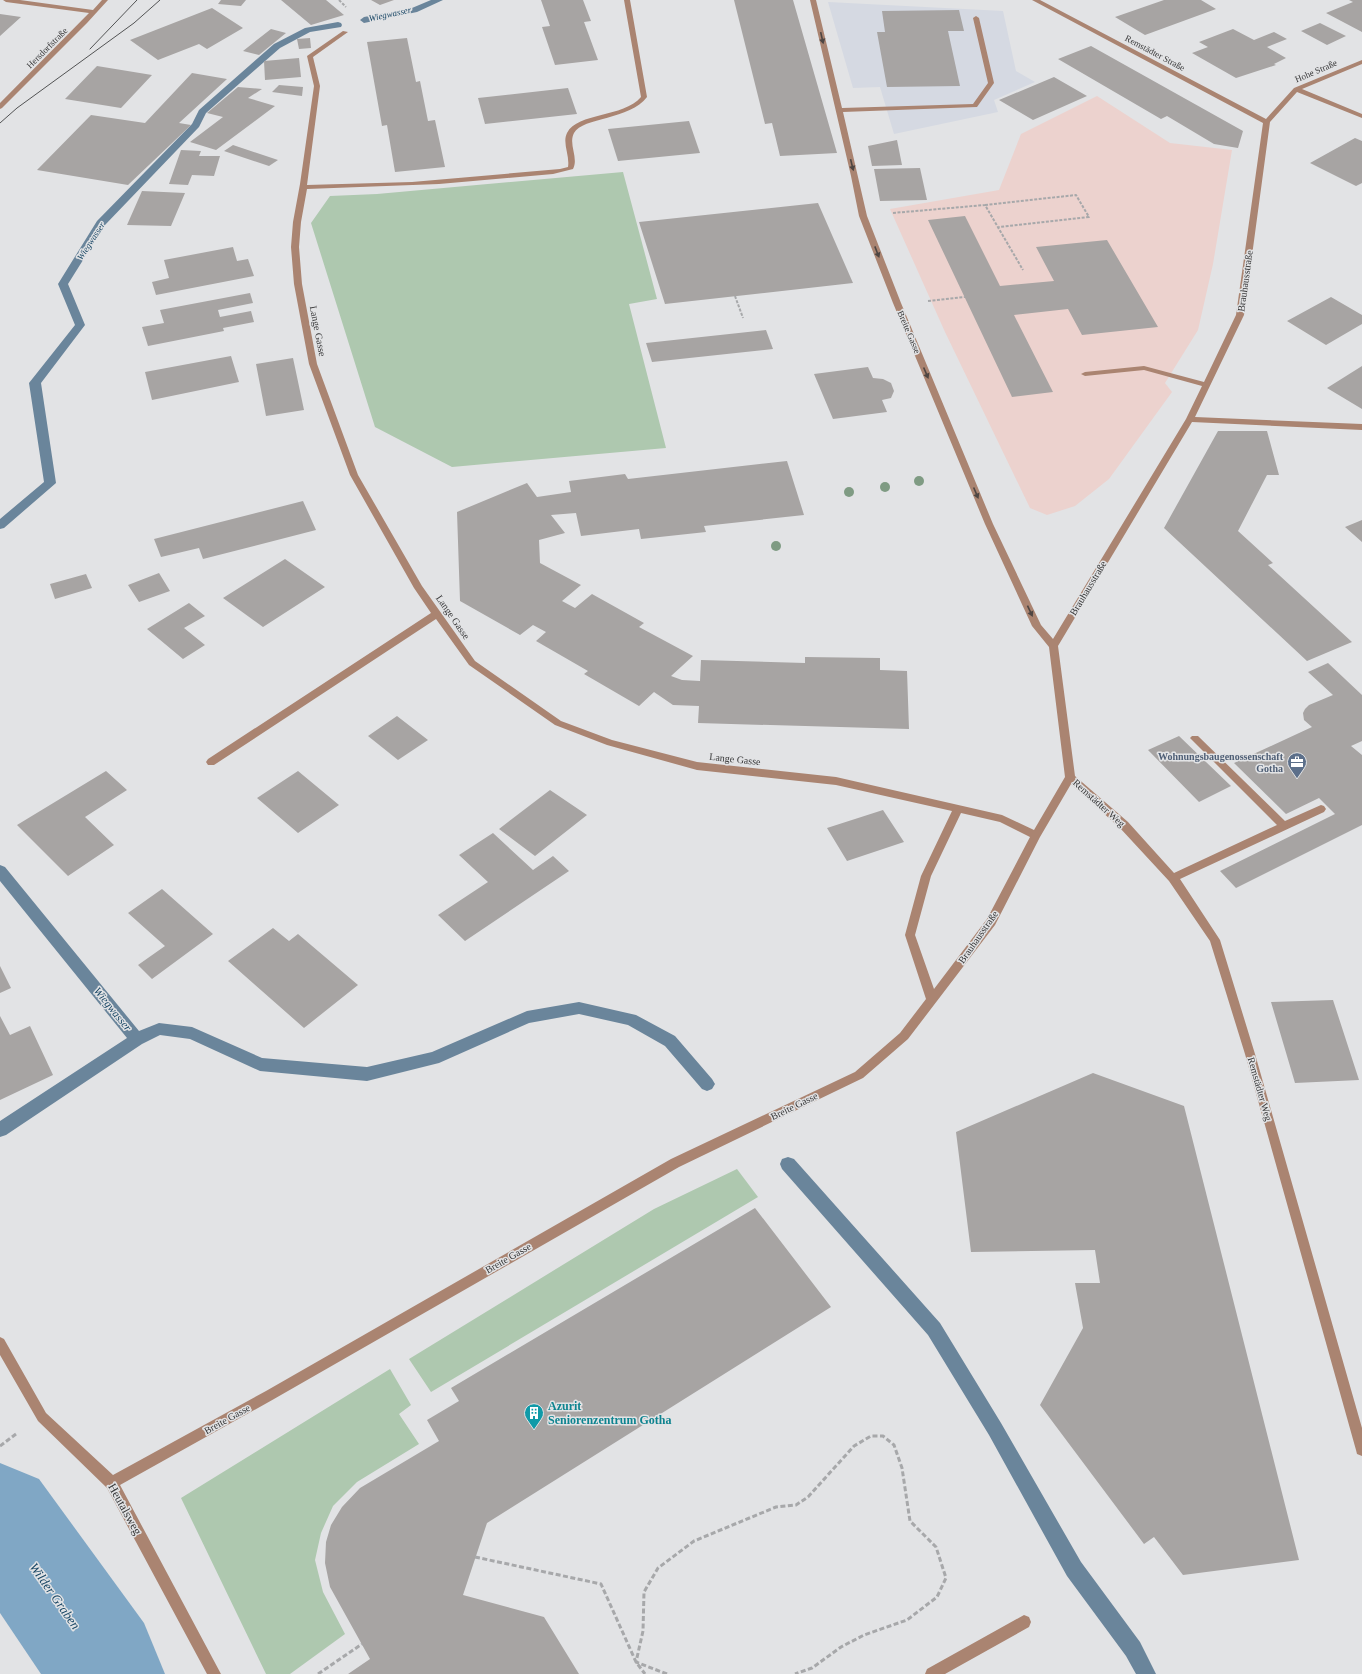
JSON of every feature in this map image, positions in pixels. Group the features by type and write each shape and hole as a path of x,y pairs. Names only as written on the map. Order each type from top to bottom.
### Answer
{"street":[{"path":"6,0 94,12"},
{"name":"Hersdorfstraße","path":"0,107 105,0"},
{"path":"304,187 393,185 559,171 571,168 570,133 575,128 590,120 628,110 638,105 644,98 627,0"},
{"name":"Breite Gasse","path":"814,0 863,216 900,310 989,524 1037,626 1053,646"},
{"name":"Remstädter Straße","path":"1035,0 1267,122"},
{"path":"839,110 975,106 991,83 976,18"},
{"name":"Lange Gasse","path":"344,32 310,56 316,86 304,187 297,222 295,247 298,284 313,364 354,475 418,588 472,663 558,723 602,740 697,766 836,781 1002,819 1036,835"},
{"name":"Hohe Straße","path":"1267,122 1296,89 1362,62"},
{"path":"1296,89 1362,116"},
{"name":"Brauhausstraße","path":"1053,646 1190,419 1240,315 1267,122"},
{"path":"1085,374 1144,368 1206,384"},
{"path":"1190,419 1362,427"},
{"path":"211,762 437,614"},
{"path":"1053,646 1070,777"},
{"path":"1194,738 1284,826"},
{"name":"Brauhausstraße","path":"904,1036 991,922 1036,835 1070,777"},
{"name":"Remstädter Weg","path":"1070,777 1124,825 1174,878 1215,940 1252,1062 1362,1450"},
{"path":"932,1000 910,935 926,876 958,809"},
{"path":"1174,878 1321,809"},
{"name":"Breite Gasse","path":"112,1483 675,1163 859,1075 904,1036"},
{"name":"Heutalsweg","path":"0,1343 42,1417 112,1483 214,1674"},
{"path":"932,1674 1024,1622"}],"path":[{"path":"863,216 1076,195 1089,217 999,227"},
{"path":"986,205 1023,270"},
{"path":"735,296 743,318"},
{"path":"927,301 965,297"},
{"path":"0,1446 17,1434"},
{"path":"636,1662 643,1631 644,1592 658,1568 694,1541 776,1507 796,1505 808,1497 854,1446 871,1436 883,1436 894,1445 902,1468 910,1520 936,1547 946,1578 937,1597 906,1620 864,1635 841,1647 812,1668 795,1674"},
{"path":"475,1557 601,1584 636,1662 644,1674"},
{"path":"318,1674 362,1644"},
{"path":"636,1662 668,1674"}],"shaded area":[{"path":"828,2 1003,11 1016,71 1035,82 994,100 998,112 894,134 880,87 853,88"},
{"path":"1097,96 1170,143 1232,150 1213,264 1198,330 1165,383 1172,392 1109,479 1075,506 1047,515 1030,508 945,332 890,209 999,190 1021,134"}],"green space":[{"path":"623,172 657,299 629,304 666,448 452,467 375,427 311,223 330,196 377,194"},
{"path":"737,1169 758,1197 431,1392 409,1359 654,1209"},
{"path":"390,1369 411,1405 399,1414 419,1444 357,1482 333,1506 321,1533 315,1560 323,1592 345,1634 290,1674 266,1674 181,1498"}],"building":[{"path":"221,0 246,0 241,6 218,4"},
{"path":"281,0 326,0 344,15 311,25"},
{"path":"371,0 394,0 380,5"},
{"path":"541,0 583,0 591,21 584,22 598,60 555,65 542,27 550,26"},
{"path":"734,0 793,0 837,153 780,156 772,123 765,124"},
{"path":"1164,0 1201,0 1216,9 1145,35 1115,17"},
{"path":"1349,0 1362,0 1362,32 1326,13 1353,2"},
{"path":"212,8 243,28 207,49 199,44 158,60 130,40"},
{"path":"959,10 964,31 948,31 960,86 887,87 877,32 885,32 882,11"},
{"path":"0,14 21,17 0,36"},
{"path":"1320,23 1346,36 1327,45 1301,31"},
{"path":"271,29 286,33 259,55 243,51"},
{"path":"1233,29 1254,40 1274,32 1287,39 1267,47 1286,58 1274,64 1276,65 1236,78 1192,53 1208,47 1199,42"},
{"path":"310,38 311,48 299,49 297,39"},
{"path":"407,38 416,82 420,81 428,121 435,120 445,167 395,172 387,125 382,126 367,42"},
{"path":"1091,46 1243,131 1238,148 1214,144 1167,116 1161,119 1058,59"},
{"path":"299,58 301,77 265,80 264,61"},
{"path":"97,66 152,75 121,108 65,99"},
{"path":"192,73 227,79 179,123 191,125 128,185 37,170 91,115 145,123"},
{"path":"1054,77 1087,96 1033,120 999,100"},
{"path":"279,85 303,87 302,96 272,92"},
{"path":"238,87 262,89 248,98 275,106 216,150 190,142 223,117 207,113"},
{"path":"568,88 577,114 485,124 478,98"},
{"path":"689,121 700,153 618,161 608,129"},
{"path":"1355,138 1362,141 1362,183 1356,186 1310,163"},
{"path":"897,140 902,165 872,166 868,146"},
{"path":"233,145 278,160 269,166 224,151"},
{"path":"181,150 201,151 199,156 220,156 214,176 192,175 188,185 169,184"},
{"path":"920,168 927,200 880,201 874,169"},
{"path":"142,191 185,193 171,226 127,225"},
{"path":"818,203 853,283 665,304 639,222"},
{"path":"965,216 1000,286 1054,281 1036,247 1107,240 1158,327 1082,335 1068,309 1014,315 1053,392 1012,397 928,220"},
{"path":"233,247 237,261 248,259 254,276 156,295 152,282 169,278 164,260"},
{"path":"250,293 253,303 218,310 220,317 251,311 254,322 223,328 224,331 148,346 142,327 164,323 160,310"},
{"path":"1331,297 1362,315 1362,324 1326,345 1287,321"},
{"path":"766,330 773,349 652,362 646,343"},
{"path":"231,356 239,382 152,400 145,372"},
{"path":"293,358 304,410 266,416 256,364"},
{"path":"1362,366 1362,409 1327,388"},
{"path":"868,367 873,378 883,379 891,383 894,391 891,398 882,400 887,412 833,419 814,374"},
{"path":"1218,431 1267,431 1279,475 1267,475 1238,531 1273,563 1268,565 1352,642 1307,661 1164,528"},
{"path":"787,461 804,515 704,526 706,532 641,539 639,529 581,536 576,513 551,515 565,533 539,540 540,563 581,585 562,601 575,608 592,594 644,623 639,627 693,656 671,676 682,680 700,681 701,660 805,663 805,657 880,658 880,670 907,671 909,729 698,723 699,706 673,705 654,692 639,706 584,674 588,671 536,641 546,632 533,625 520,635 460,601 457,512 527,483 537,497 571,492 569,481 625,474 628,479"},
{"path":"303,501 316,530 203,559 199,548 161,557 154,539"},
{"path":"1362,520 1362,542 1345,527"},
{"path":"285,559 325,587 263,627 223,598"},
{"path":"159,573 170,591 139,602 128,585"},
{"path":"86,574 92,588 55,599 50,584"},
{"path":"189,603 205,616 184,628 205,645 183,659 147,629"},
{"path":"1328,663 1362,695 1362,741 1351,746 1362,755 1362,825 1236,888 1220,871 1335,814 1319,798 1286,814 1234,763 1312,727 1304,720 1303,713 1305,709 1309,705 1333,695 1308,672"},
{"path":"397,716 428,740 398,760 368,736"},
{"path":"1179,736 1231,786 1199,802 1148,750"},
{"path":"106,771 127,790 85,817 114,845 68,876 17,825"},
{"path":"298,771 339,805 298,833 257,798"},
{"path":"550,790 587,815 535,856 499,829"},
{"path":"883,810 904,842 847,861 827,828"},
{"path":"493,833 533,870 553,856 569,871 465,941 438,915 488,882 459,855"},
{"path":"162,889 213,934 152,979 138,965 165,946 128,913"},
{"path":"273,928 289,941 298,934 358,985 304,1028 228,961"},
{"path":"0,966 11,988 0,993"},
{"path":"1333,1000 1359,1080 1295,1083 1271,1002"},
{"path":"0,1016 10,1035 30,1026 53,1075 0,1100"},
{"path":"1093,1073 1184,1106 1299,1560 1183,1575 1154,1537 1144,1544 1040,1405 1083,1328 1075,1283 1100,1283 1095,1250 971,1252 956,1132"},
{"name":"Azurit Seniorenzentrum Gotha","path":"755,1208 831,1307 487,1523 463,1595 544,1617 579,1674 348,1674 370,1659 330,1587 325,1563 326,1542 331,1525 342,1507 360,1488 439,1441 427,1420 459,1401 451,1388"}],"waterway":[{"name":"Wiegwasser","path":"364,20 414,10 439,0"},
{"name":"Wiegwasser","path":"0,525 50,483 35,383 80,325 63,284 101,223 196,125 202,112 277,46 308,30 338,25"},
{"name":"Wiegwasser","path":"0,871 137,1039"},
{"path":"137,1039 159,1029 192,1033 260,1064 367,1074 434,1058 527,1017 579,1008 631,1019 670,1041 707,1084"},
{"name":"Wiegwasser","path":"0,1130 137,1039"},
{"path":"788,1164 934,1329 995,1429 1074,1569 1133,1649 1146,1674"},
{"name":"Wilder Graben","path":"0,1518 103,1664 107,1674"}],"tram line":[{"path":"90,49 137,0"},
{"path":"0,123 17,108 134,23 160,0"}],"place":[{"name":"Wohnungsbaugenossenschaft Gotha","path":"1297,779"},
{"name":"Azurit Seniorenzentrum Gotha","path":"534,1430"}]}
